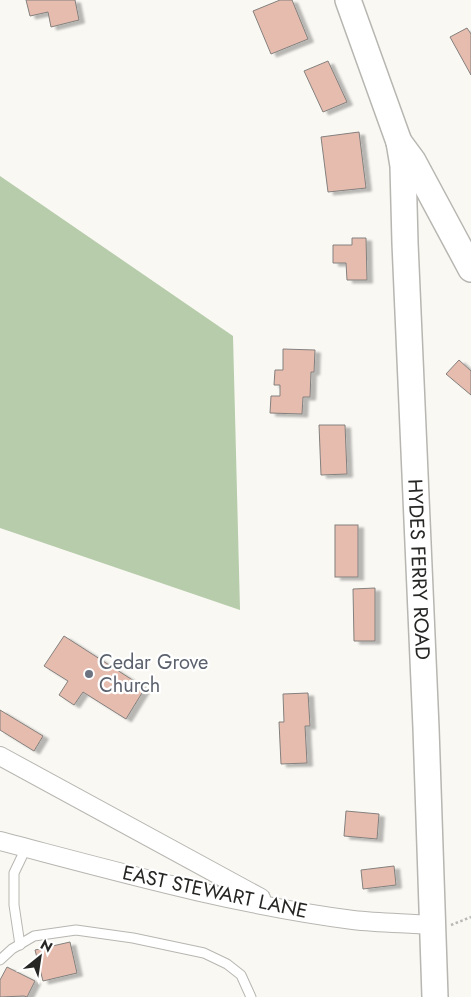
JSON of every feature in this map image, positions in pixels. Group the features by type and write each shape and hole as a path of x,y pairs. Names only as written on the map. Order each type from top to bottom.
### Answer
{"street":[{"path":"348,0 405,156 471,269"},
{"name":"HYDES FERRY ROAD","path":"405,156 440,925 435,997"},
{"path":"0,756 279,908"},
{"name":"EAST STEWART LANE","path":"0,841 195,890 279,908 353,920 440,925"}],"lane":[{"path":"20,945 14,905 14,873 26,848"},
{"path":"0,960 34,936 76,930 133,938 204,953 227,964 241,975 250,997"}],"path":[{"path":"440,925 471,917"}],"green space":[{"path":"0,176 233,336 240,610 0,528"}],"building":[{"path":"26,0 75,0 79,20 51,27 48,12 30,16"},
{"path":"280,0 292,0 308,39 271,54 253,11"},
{"path":"467,28 471,34 471,75 450,37"},
{"path":"328,61 347,102 323,112 304,71"},
{"path":"359,132 366,188 328,192 321,137"},
{"path":"352,238 366,238 367,280 347,280 346,263 333,263 333,245 352,245"},
{"path":"283,349 315,350 314,372 311,372 310,397 303,397 302,414 270,413 271,396 280,396 280,385 274,385 275,370 283,370"},
{"path":"459,360 471,371 471,395 446,374"},
{"path":"319,425 345,425 347,474 321,475"},
{"path":"335,525 358,525 358,577 335,577"},
{"path":"375,588 375,641 354,641 353,589"},
{"name":"Cedar Grove Church","path":"64,636 145,688 126,719 83,692 74,705 59,695 68,681 44,666"},
{"path":"308,693 310,726 305,726 307,763 281,764 279,722 284,722 283,694"},
{"path":"0,710 43,736 34,751 0,730"},
{"path":"346,811 379,814 377,839 344,836"},
{"path":"394,866 396,885 363,889 361,870"},
{"path":"70,942 77,973 43,981 35,950"},
{"path":"7,967 35,981 27,997 0,997 0,980"}],"place":[{"name":"Cedar Grove Church","path":"89,674"}]}
